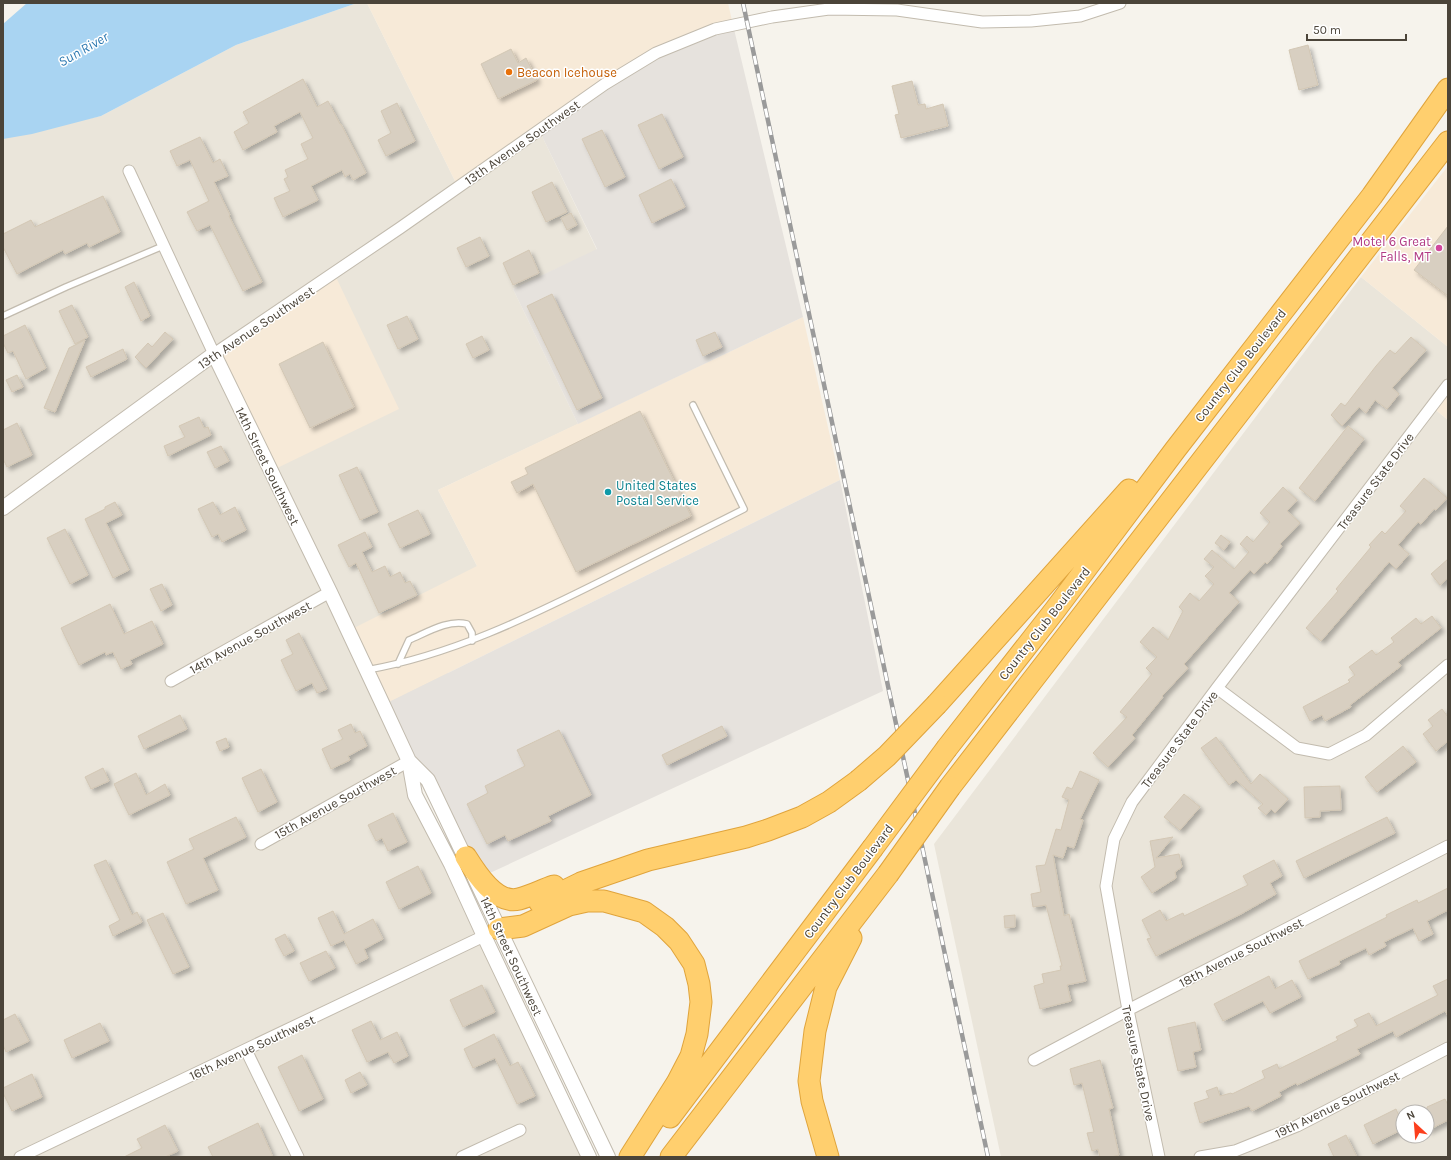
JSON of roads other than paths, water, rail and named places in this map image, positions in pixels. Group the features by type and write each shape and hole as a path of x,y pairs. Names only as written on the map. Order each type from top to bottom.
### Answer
{"highway":[{"name":"Country Club Boulevard","path":"636,1154 872,849 946,748 1055,610 1175,450 1372,196 1448,89"},
{"name":"Country Club Boulevard","path":"670,1157 888,874 950,787 1448,142"},
{"path":"491,933 518,914 581,883 648,860 768,830 802,817 829,802 858,781 887,756 937,704 1144,474 1175,450"},
{"path":"466,858 479,878 492,891 505,898 517,900 576,878 609,873"},
{"path":"828,1157 812,1101 809,1081 818,1014 826,987 841,954 888,874"},
{"path":"491,933 524,926 570,905 587,901 604,901 644,912 665,927 683,946 694,964 699,984 701,1002 697,1034 691,1056 636,1154"}],"street":[{"name":"13th Avenue Southwest","path":"3,508 214,354 411,220 605,84 656,53 714,29 772,17 829,9 897,10 982,22 1031,21 1080,16 1120,3"},
{"name":"14th Street Southwest","path":"128,171 214,354 330,592 409,761 415,794 451,864 491,933 608,1157"},
{"name":"Treasure State Drive","path":"1159,1157 1128,1010 1106,886 1114,839 1132,802 1448,385"},
{"name":"14th Avenue Southwest","path":"170,682 330,592"},
{"path":"1217,688 1297,748 1329,754 1366,736 1448,665"},
{"name":"14th Street Southwest","path":"409,761 428,780 466,858 491,933 589,1157"},
{"name":"15th Avenue Southwest","path":"261,844 409,761"},
{"name":"18th Avenue Southwest","path":"1034,1060 1128,1010 1448,846"},
{"name":"16th Avenue Southwest","path":"20,1157 491,933"},
{"name":"19th Avenue Southwest","path":"1200,1157 1235,1151 1297,1126 1448,1048"},
{"path":"246,1050 298,1157"},
{"path":"462,1157 520,1130"}],"lane":[{"path":"3,316 66,287 163,246"},
{"path":"366,670 398,664 472,641 542,610 744,509 693,405"},
{"path":"398,664 409,640 448,624 460,622 466,624 472,633 472,641"}],"water":[{"name":"Sun River","path":"27,3 357,3 236,45 101,116 32,134 3,139 3,24"}],"railway":[{"path":"743,3 988,1157"}],"place":[{"name":"Beacon Icehouse","path":"509,72"},
{"name":"Motel 6 Great Falls, MT","path":"1439,248"},
{"name":"United States Postal Service","path":"608,492"}]}
